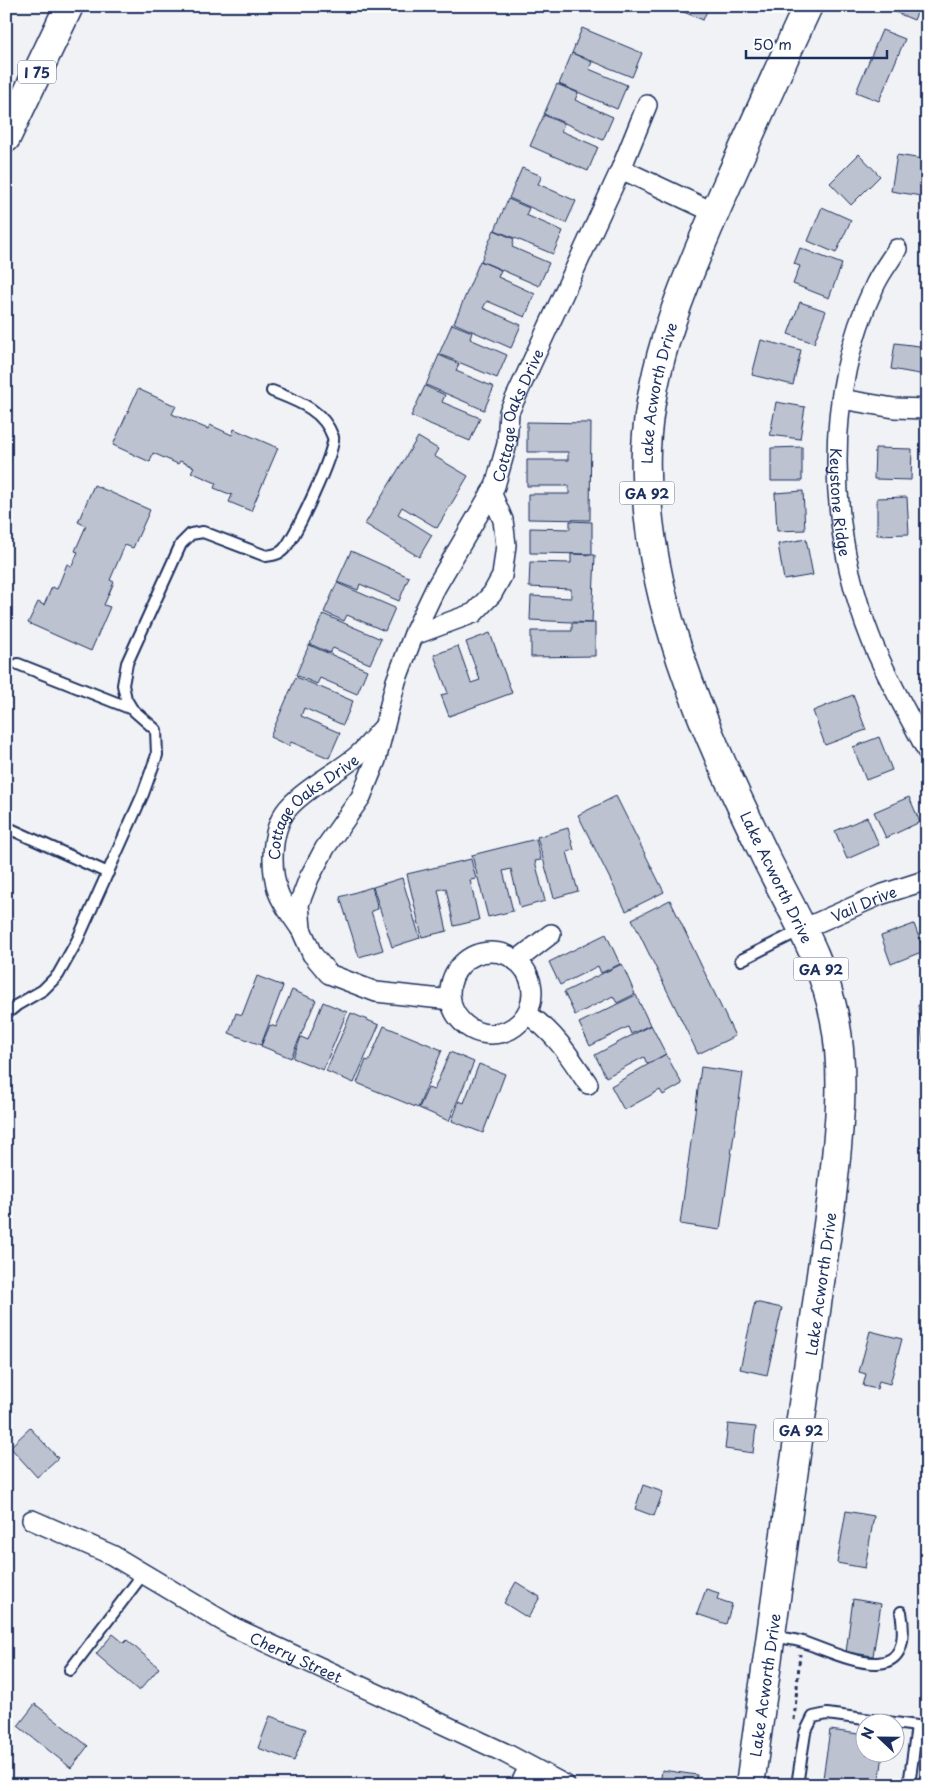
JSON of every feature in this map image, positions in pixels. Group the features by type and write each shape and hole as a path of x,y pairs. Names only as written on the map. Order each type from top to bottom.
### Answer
{"main road":[{"name":"I 75","path":"6,138 68,6"},
{"name":"Lake Acworth Drive","path":"750,1785 812,1350 839,1125 840,1074 835,1021 818,961 725,773 691,686 669,617 651,532 646,490 646,448 656,377 679,298 808,6"}],"street":[{"name":"Cottage Oaks Drive","path":"301,929 300,904 309,878 325,848 361,797 386,725 396,681 414,635 436,586 491,492 503,462 509,412 621,169 647,105"},
{"path":"621,169 715,213"},
{"name":"Keystone Ridge","path":"897,249 876,283 860,321 841,399 837,462 840,507 847,558 871,640 927,751"},
{"path":"841,399 894,408 927,409"},
{"path":"414,635 474,614 492,594 502,576 506,561 503,520 491,492"},
{"name":"Cottage Oaks Drive","path":"386,725 358,755 309,789 289,806 277,831 273,851 274,874 278,894 301,929 312,954 329,974 376,992 451,1000"},
{"name":"Vail Drive","path":"803,929 880,895 927,880"},
{"path":"516,961 551,934"},
{"path":"501,953 516,961 528,974 532,990 531,1004 527,1014 508,1031 494,1035 475,1031 465,1025 454,1011 451,1000 451,982 460,966 475,955 501,953"},
{"path":"527,1014 542,1024 562,1046 588,1084"},
{"name":"Cherry Street","path":"32,1520 112,1555 234,1627 565,1785"},
{"path":"520,1785 530,1767"}],"lane":[{"path":"6,1014 17,1005 43,990 58,975 77,941 143,794 157,755 156,730 132,708 126,699 123,685 127,663 181,544 191,534 203,532 266,556 276,555 291,541 331,456 334,439 324,417 301,402 272,391"},
{"path":"18,664 132,708"},
{"path":"6,827 108,873"},
{"path":"741,960 803,929"},
{"path":"70,1670 144,1574"},
{"path":"771,1636 802,1642 847,1659 868,1663 881,1663 894,1658 902,1647 904,1629 901,1612"},
{"path":"797,1785 805,1733 813,1717 827,1714 922,1727 909,1785"}],"path":[{"path":"792,1728 802,1642"}],"building":[{"path":"681,6 709,6 703,20 679,10"},
{"path":"892,6 920,6 914,20 890,10"},
{"path":"582,28 642,53 632,77 572,53"},
{"path":"882,30 905,39 879,101 856,92"},
{"path":"572,53 592,62 589,69 627,85 617,109 559,84"},
{"path":"557,84 578,93 575,100 613,117 603,140 544,114"},
{"path":"544,115 564,124 561,131 598,147 588,171 530,146"},
{"path":"859,154 880,176 851,205 830,183"},
{"path":"897,155 923,159 921,169 927,170 927,197 891,191"},
{"path":"522,168 542,176 538,184 576,201 566,223 509,198"},
{"path":"508,199 529,208 526,215 563,231 553,254 495,230"},
{"path":"822,207 851,220 836,253 808,241"},
{"path":"494,230 514,239 512,247 549,263 539,286 481,261"},
{"path":"800,248 842,264 829,298 793,284 800,266 794,264"},
{"path":"480,261 501,270 498,277 535,294 525,317 487,301 483,308 521,325 511,348 454,323"},
{"path":"800,302 826,311 814,343 788,334"},
{"path":"452,324 472,332 470,339 507,355 497,378 439,354"},
{"path":"761,340 801,350 793,385 752,375"},
{"path":"895,343 927,347 925,375 891,369"},
{"path":"439,355 459,364 456,371 494,387 484,410 426,385"},
{"path":"425,386 445,395 442,402 480,418 470,441 411,416"},
{"path":"138,389 176,406 172,414 208,429 210,425 232,435 234,429 278,448 251,511 229,502 232,495 214,488 216,483 191,472 194,467 180,461 178,464 153,453 150,462 113,445"},
{"path":"776,402 805,407 800,439 770,435"},
{"path":"527,422 591,423 590,520 528,519 528,494 569,494 569,486 527,486 527,460 568,460 568,452 527,452"},
{"path":"418,437 438,449 434,456 468,476 437,528 402,507 398,514 432,535 419,557 365,524"},
{"path":"802,447 802,481 771,481 771,448"},
{"path":"875,448 912,449 911,480 874,479"},
{"path":"94,485 150,510 133,548 125,545 110,580 114,582 104,605 110,607 91,651 28,623 38,602 44,605 52,587 57,589 67,564 72,566 78,552 75,551 86,526 78,522"},
{"path":"803,491 805,530 777,531 775,493"},
{"path":"907,497 909,534 877,535 877,498"},
{"path":"570,521 592,522 592,554 530,553 530,528 570,529"},
{"path":"806,539 813,575 784,580 778,544"},
{"path":"351,551 409,577 399,601 360,584 358,590 337,582"},
{"path":"571,554 595,555 592,623 530,620 531,596 571,598 571,589 529,587 530,562 571,563"},
{"path":"337,583 395,608 385,631 347,615 344,621 324,612"},
{"path":"323,614 381,639 370,664 333,648 330,653 310,644"},
{"path":"572,623 595,623 595,656 531,657 531,631 572,631"},
{"path":"490,633 512,693 449,716 441,695 448,693 434,655 458,646 471,683 480,680 466,642"},
{"path":"309,645 367,670 357,694 320,678 317,684 296,675"},
{"path":"296,677 353,701 343,725 304,708 301,716 340,733 329,758 291,742 289,746 270,737"},
{"path":"853,695 866,730 825,745 813,711"},
{"path":"879,737 892,770 866,780 853,747"},
{"path":"616,796 664,892 626,911 578,815"},
{"path":"909,797 920,822 886,838 874,812"},
{"path":"867,817 879,845 847,859 835,831"},
{"path":"568,828 574,850 567,852 578,891 554,898 537,837"},
{"path":"536,839 541,860 535,861 545,901 520,908 511,869 503,871 513,911 488,917 472,855"},
{"path":"471,859 476,879 470,880 479,920 454,926 446,888 438,890 447,931 422,937 407,874"},
{"path":"402,878 420,938 392,947 373,887"},
{"path":"372,887 378,909 371,911 383,950 359,957 340,897"},
{"path":"670,900 735,1036 698,1054 632,919"},
{"path":"914,924 924,951 891,964 881,936"},
{"path":"606,934 620,964 601,973 598,966 560,985 549,962"},
{"path":"622,964 635,994 617,1003 613,996 575,1015 564,992"},
{"path":"257,976 283,986 261,1045 229,1033 236,1013 242,1015"},
{"path":"292,990 316,1000 291,1058 261,1046 270,1025 276,1027"},
{"path":"636,995 650,1025 631,1034 628,1027 590,1046 579,1023"},
{"path":"323,1002 347,1012 323,1070 293,1058 301,1037 308,1040"},
{"path":"927,1004 927,1042 923,1043 918,1005"},
{"path":"351,1013 379,1025 354,1083 326,1071"},
{"path":"651,1025 666,1054 647,1064 644,1057 606,1077 595,1055"},
{"path":"384,1026 442,1050 418,1108 357,1083 366,1060 369,1061"},
{"path":"450,1052 474,1062 449,1121 419,1108 428,1088 434,1090"},
{"path":"666,1054 682,1084 663,1095 660,1090 624,1110 611,1086"},
{"path":"479,1064 505,1074 483,1133 452,1121 459,1101 464,1103"},
{"path":"701,1067 743,1073 720,1230 680,1224"},
{"path":"927,1241 927,1272 921,1271"},
{"path":"755,1302 782,1308 767,1375 740,1369"},
{"path":"870,1331 902,1339 890,1384 879,1381 877,1389 863,1386 866,1374 859,1372"},
{"path":"728,1424 756,1427 753,1453 725,1449"},
{"path":"30,1428 58,1458 37,1477 10,1447"},
{"path":"643,1485 663,1492 654,1516 635,1509"},
{"path":"846,1511 874,1516 865,1568 837,1563"},
{"path":"516,1582 540,1597 528,1618 504,1603"},
{"path":"706,1589 719,1593 717,1599 732,1604 726,1624 697,1614"},
{"path":"853,1599 881,1604 873,1656 846,1652"},
{"path":"113,1634 124,1643 127,1640 159,1668 139,1691 96,1654"},
{"path":"35,1704 88,1746 71,1768 18,1726"},
{"path":"270,1716 306,1729 294,1761 258,1748"},
{"path":"830,1730 856,1734 856,1764 882,1764 879,1785 822,1785"},
{"path":"662,1770 697,1775 696,1785 660,1785"},
{"path":"443,1776 463,1785 439,1785"}]}
